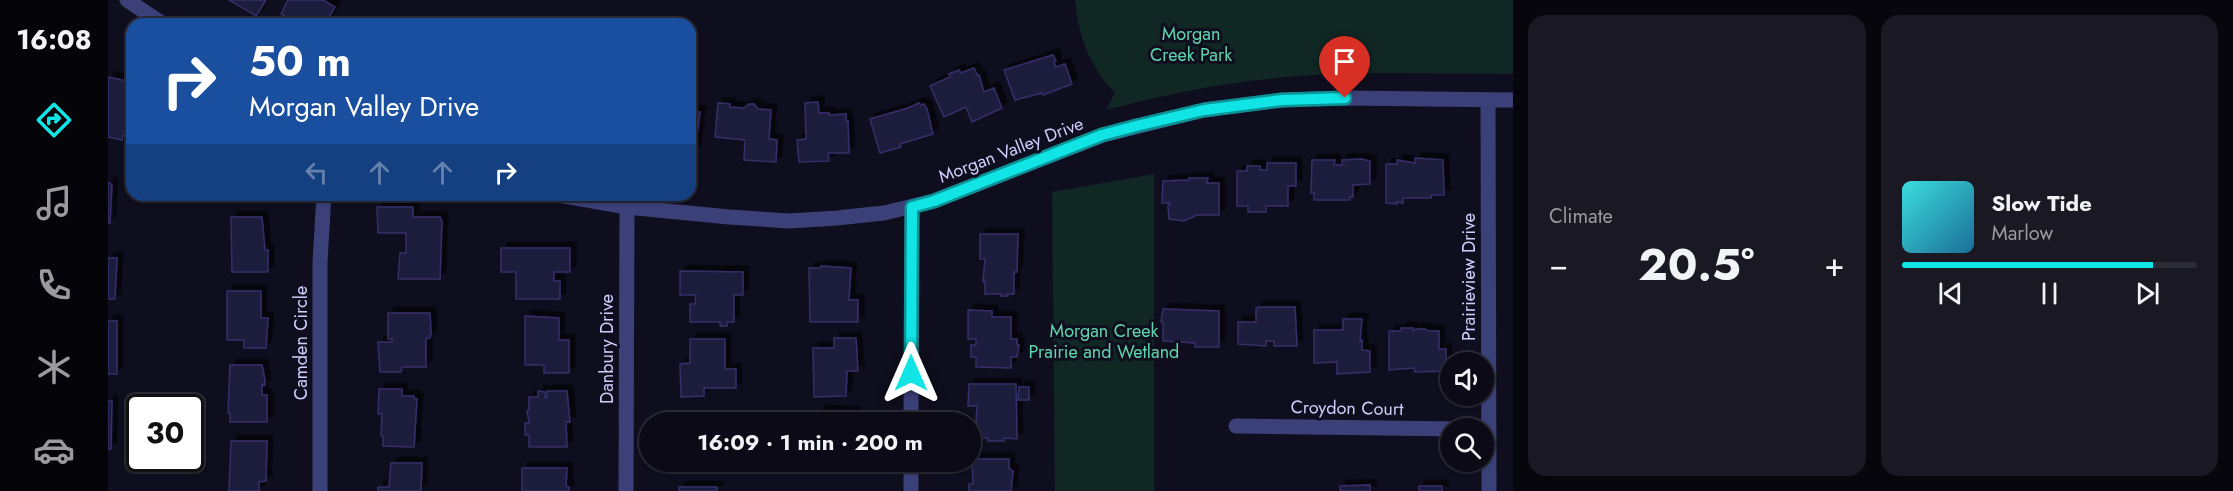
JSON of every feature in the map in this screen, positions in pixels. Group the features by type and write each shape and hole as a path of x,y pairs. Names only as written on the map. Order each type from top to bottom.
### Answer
{"street":[{"path":"127,0 154,18"},
{"name":"Morgan Valley Drive","path":"593,201 627,207 789,221 873,214 934,201 1102,135 1204,110 1282,100 1345,98 1513,100"},
{"name":"Prairieview Drive","path":"1486,418 1488,100"},
{"name":"Camden Circle","path":"320,491 321,262 324,201"},
{"name":"Danbury Drive","path":"626,491 627,207"},
{"path":"911,412 912,207"},
{"name":"Croydon Court","path":"1236,426 1440,429"},
{"path":"911,472 911,491"},
{"name":"Prairieview Drive","path":"1488,472 1489,491"}],"green space":[{"name":"Morgan Creek Park","path":"1075,0 1513,0 1513,74 1390,73 1297,76 1206,88 1106,110 1115,93 1092,62 1082,38"},
{"name":"Morgan Creek Prairie and Wetland","path":"1154,174 1154,491 1055,491 1052,192"}],"building":[{"path":"229,0 266,0 256,16"},
{"path":"288,0 323,0 335,7 329,18 288,18 281,14"},
{"path":"1053,55 1056,67 1065,64 1072,84 1043,95 1042,93 1015,100 1004,70"},
{"path":"974,68 979,75 984,92 994,88 1002,108 972,122 966,107 944,117 930,86 950,77 949,74 959,70 961,73"},
{"path":"108,77 126,81 126,135 123,135 122,140 108,137"},
{"path":"818,102 819,113 846,114 849,153 828,153 829,161 799,162 797,140 806,139 805,103"},
{"path":"718,103 744,108 749,104 754,104 758,109 771,110 769,139 777,140 776,162 744,160 745,140 715,137"},
{"path":"919,103 924,104 927,109 933,134 880,153 870,119"},
{"path":"696,112 700,112 696,143"},
{"path":"1415,158 1443,160 1444,195 1431,195 1431,198 1403,198 1403,203 1386,203 1386,164 1397,164 1397,160 1415,163"},
{"path":"1312,160 1335,160 1334,165 1342,165 1342,160 1370,161 1370,184 1353,185 1353,197 1350,197 1350,200 1314,200 1314,193 1311,193"},
{"path":"1267,163 1296,163 1296,186 1288,186 1288,206 1266,206 1266,212 1248,212 1248,206 1237,206 1237,171 1247,171 1247,166 1260,166 1260,170 1267,170"},
{"path":"1189,178 1208,178 1207,183 1219,183 1219,215 1197,215 1184,221 1169,219 1168,206 1170,203 1162,203 1163,181 1189,180"},
{"path":"108,182 112,185 110,223 108,223"},
{"path":"377,207 413,207 413,217 440,217 442,222 440,279 398,279 400,253 406,253 406,233 378,233"},
{"path":"231,217 262,217 265,250 268,250 268,272 232,272"},
{"path":"980,234 1018,234 1014,294 1001,296 1002,294 985,294 985,282 983,282 985,259 980,259"},
{"path":"501,248 570,248 570,272 554,272 554,281 560,281 560,299 516,299 516,272 501,272"},
{"path":"108,258 117,258 115,299 108,299"},
{"path":"821,266 851,268 849,300 858,300 858,322 810,322 809,268 821,268"},
{"path":"680,271 743,272 743,295 734,295 734,322 727,322 727,326 720,326 720,322 690,322 690,304 695,304 696,295 680,295"},
{"path":"227,291 261,291 261,318 268,318 266,348 244,348 244,340 227,340"},
{"path":"1295,307 1297,346 1274,346 1274,341 1266,341 1266,346 1238,344 1238,322 1256,322 1256,308"},
{"path":"1163,309 1219,311 1219,347 1195,347 1195,343 1163,341 1163,322 1161,322"},
{"path":"968,310 992,311 992,317 1011,317 1011,339 1017,339 1017,345 1019,345 1017,357 1011,357 1011,368 976,367 976,357 971,357 971,345 976,345 976,339 968,339"},
{"path":"388,313 430,313 431,334 430,338 426,338 426,367 402,367 401,372 380,372 378,342 392,342 392,339 388,339"},
{"path":"525,316 559,318 559,340 569,340 569,373 544,373 544,365 525,365"},
{"path":"1343,319 1362,319 1360,341 1362,340 1362,350 1370,351 1370,372 1337,374 1337,362 1314,363 1314,330 1343,330"},
{"path":"108,321 117,321 117,374 108,374"},
{"path":"1401,328 1413,328 1413,331 1425,329 1439,331 1439,349 1446,349 1446,352 1440,352 1440,371 1415,372 1414,368 1389,370 1389,331 1401,331"},
{"path":"834,338 856,338 858,371 847,371 846,396 814,397 813,348 834,348"},
{"path":"690,339 725,339 725,369 736,369 736,388 704,388 704,396 681,397 680,364 690,363"},
{"path":"230,365 262,365 265,385 262,384 262,395 267,395 267,422 230,422 230,413 228,413"},
{"path":"969,384 1016,384 1017,439 1004,438 1004,441 988,441 988,438 981,438 981,412 977,412 977,406 968,406"},
{"path":"1019,387 1029,387 1029,400 1018,400"},
{"path":"379,389 402,389 402,396 414,396 414,399 417,399 414,447 383,446 382,414 378,414"},
{"path":"538,391 545,392 545,398 547,398 547,391 567,391 570,422 566,422 567,447 529,447 529,435 525,435 525,423 529,423 527,411 529,410 529,397 538,397"},
{"path":"108,401 112,401 111,449 108,449"},
{"path":"231,441 267,441 266,481 259,482 259,491 229,491"},
{"path":"981,459 1009,459 1009,468 1013,471 1011,491 969,491 969,484 973,484 973,472 981,472"},
{"path":"391,463 422,463 421,491 378,491 378,487 389,487"},
{"path":"522,468 567,468 566,486 569,487 569,491 522,491"},
{"path":"1370,485 1370,491 1340,491 1340,486"},
{"path":"1419,486 1442,486 1442,491 1419,491"},
{"path":"679,487 717,487 717,491 679,491"}],"route":[{"path":"911,373 912,207 934,201 1102,135 1136,126 1204,110 1282,100 1345,98"}]}
